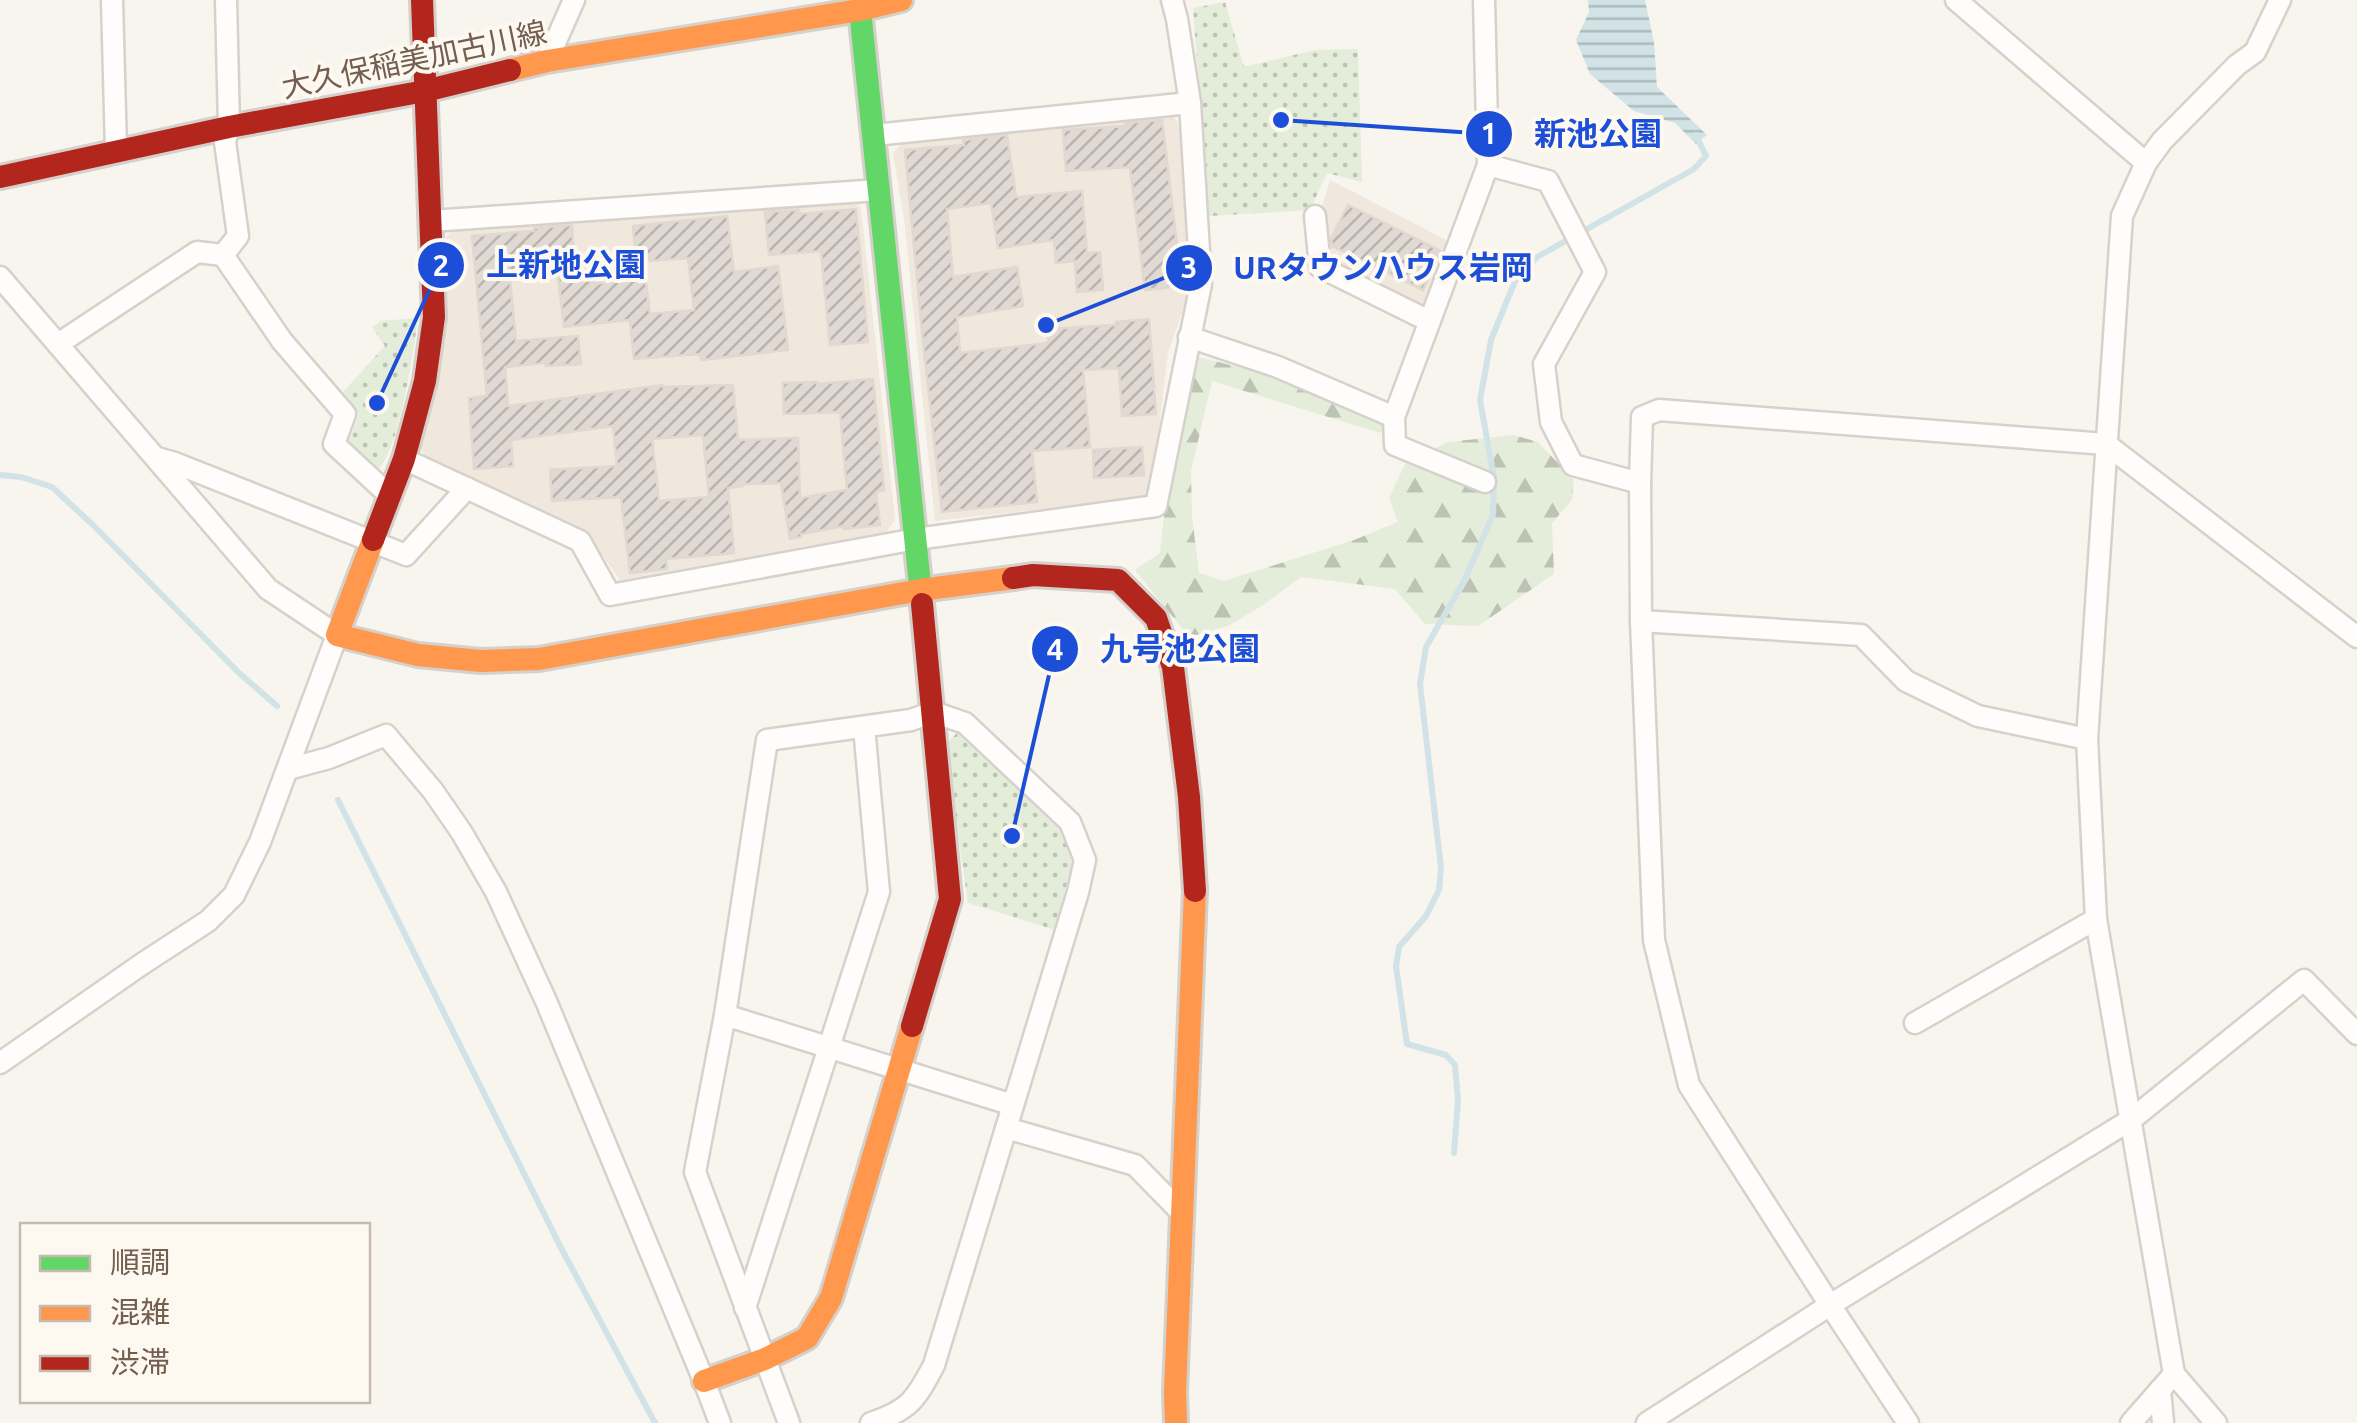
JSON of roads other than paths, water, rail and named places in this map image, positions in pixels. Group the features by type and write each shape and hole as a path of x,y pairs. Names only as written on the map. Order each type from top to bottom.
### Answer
{"street":[{"path":"112,0 116,151"},
{"path":"223,254 238,236 225,142 226,0"},
{"path":"0,1063 208,922 234,894 260,842 404,460 425,380 434,317 422,0"},
{"path":"548,61 574,0"},
{"name":"大久保稲美加古川線","path":"0,176 228,127 425,91 548,61 809,8 860,10 901,0"},
{"path":"404,460 580,542 610,595 916,539 1156,506 1201,284 1190,103 1172,0"},
{"path":"1484,0 1488,165 1394,417 1395,444 1485,482"},
{"path":"1956,0 2146,163"},
{"path":"2164,1423 2167,1382 2132,1119 2096,919 2087,739 2122,216 2146,163 2162,141 2237,65 2256,52 2280,0"},
{"path":"704,1381 765,1359 807,1338 831,1298 950,900 860,10"},
{"path":"874,134 1190,103"},
{"path":"1488,165 1548,182 1595,272 1544,364 1551,422 1573,465 1640,483"},
{"path":"431,221 879,190"},
{"path":"1315,216 1320,267 1429,321"},
{"path":"58,344 196,252 223,254"},
{"path":"223,254 282,341 345,414 334,444 389,494"},
{"path":"0,278 268,589 337,635 418,654 481,662 538,660 920,590 1034,575 1118,580 1156,618 1172,667 1189,797 1196,903 1176,1423"},
{"path":"1188,338 1278,368 1394,417"},
{"path":"1908,1423 1689,1086 1654,940 1641,621 1642,416 1659,410 2106,444 2357,637"},
{"path":"156,458 175,462 406,555 467,488"},
{"path":"1641,621 1861,635 1906,681 1978,716 2087,739"},
{"path":"789,1423 695,1172 725,1014 767,740 911,720 933,712 965,723 1070,822 1086,860 934,1366 920,1393 897,1414 871,1423"},
{"path":"746,1308 879,892 864,727"},
{"path":"288,769 329,758 386,735 433,790 462,832 496,892 546,1001 720,1423"},
{"path":"1914,1023 2096,919"},
{"path":"1647,1423 2132,1119 2304,980 2357,1034"},
{"path":"725,1014 1013,1105"},
{"path":"1006,1128 1134,1165 1182,1213"},
{"path":"2131,1423 2167,1382"},
{"path":"2167,1382 2216,1423"}],"waterway":[{"path":"1454,1153 1458,1100 1455,1065 1446,1055 1407,1044 1396,966 1399,947 1426,916 1439,890 1441,868 1420,684 1426,647 1464,581 1493,515 1494,478 1480,400 1491,340 1515,281 1537,257 1694,169 1706,156 1696,135"},
{"path":"0,475 52,487 277,706"},
{"path":"338,800 560,1246 655,1423"}],"place":[{"name":"新池公園","path":"1281,120"},
{"name":"URタウンハウス岩岡","path":"1046,325"},
{"name":"上新地公園","path":"377,403"},
{"name":"九号池公園","path":"1012,836"}]}
